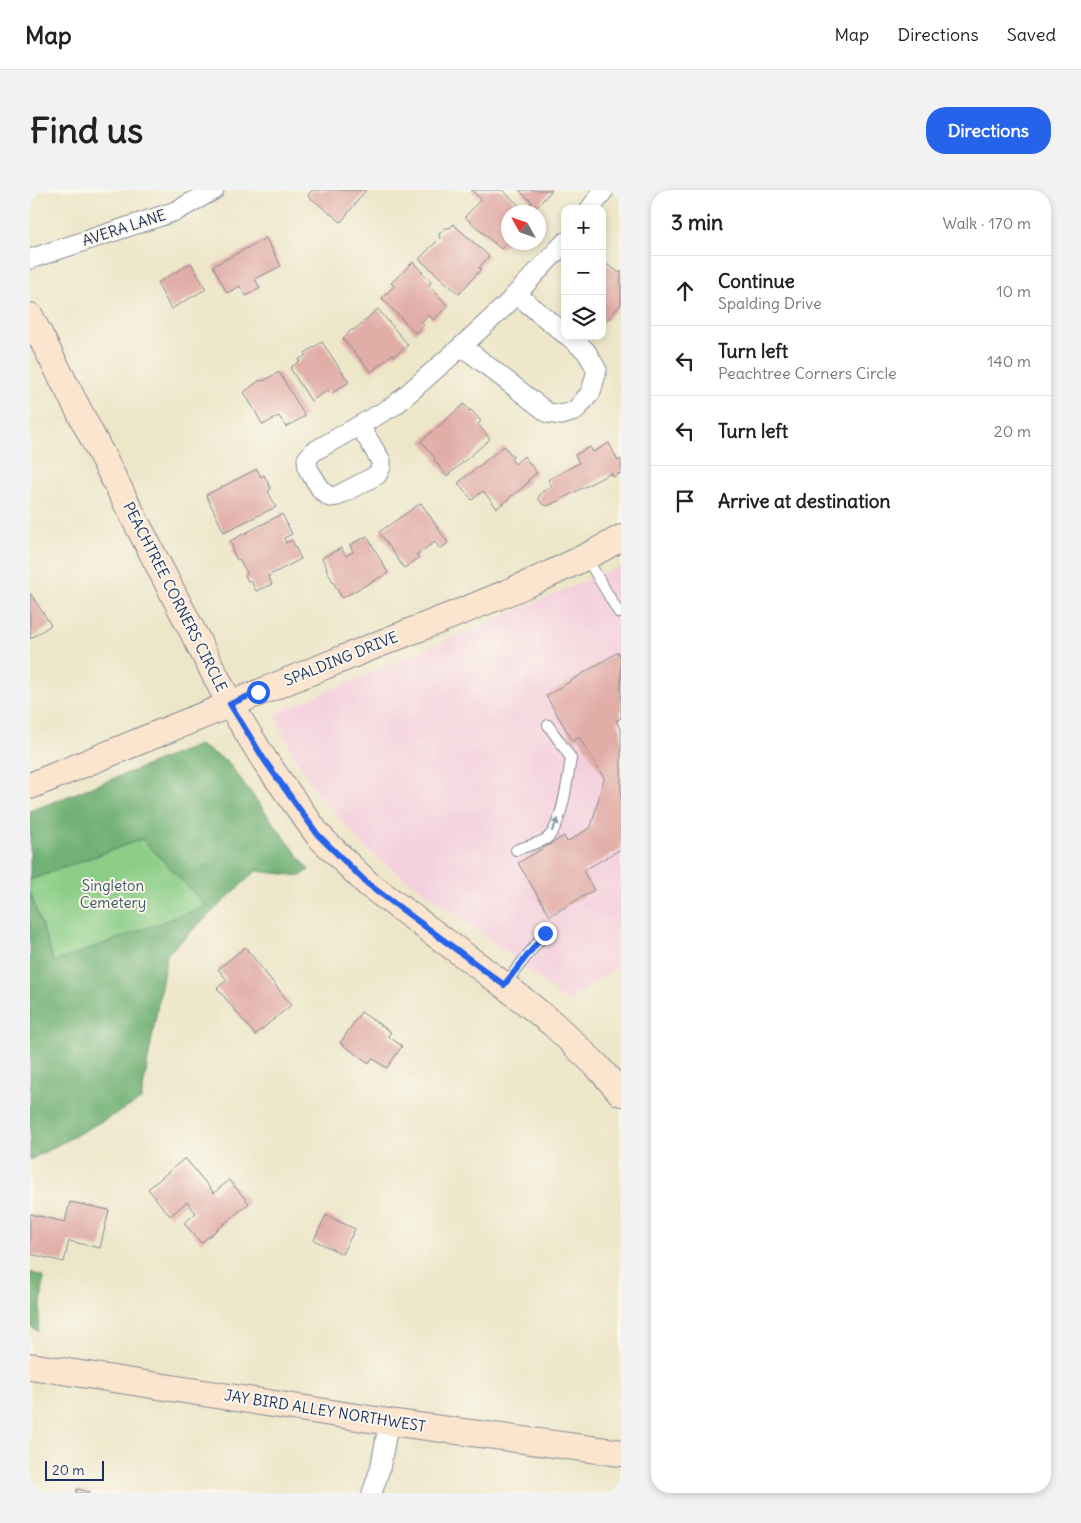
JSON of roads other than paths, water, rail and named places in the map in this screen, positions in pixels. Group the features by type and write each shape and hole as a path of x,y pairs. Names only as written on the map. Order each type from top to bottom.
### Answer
{"street":[{"name":"AVERA LANE","path":"30,259 176,211 214,190"},
{"path":"593,205 604,190"},
{"path":"360,426 395,405 462,346 516,294 561,246"},
{"path":"516,294 561,331"},
{"name":"PEACHTREE CORNERS CIRCLE","path":"30,316 230,704 265,761 318,835 368,884 554,1024 598,1067 621,1093"},
{"path":"462,346 548,413 562,415 575,410 591,392 597,370 586,351 572,340"},
{"name":"SPALDING DRIVE","path":"30,786 490,599 586,557 621,538"},
{"name":"JAY BIRD ALLEY NORTHWEST","path":"30,1366 389,1422 621,1453"},
{"path":"372,1493 382,1461 389,1422"}],"lane":[{"path":"586,557 619,614"},
{"path":"516,850 547,838 558,825 567,787 571,758 548,725"},
{"path":"504,985 545,933"}],"park label":[{"name":"Singleton Cemetery","path":"113,894"}]}
